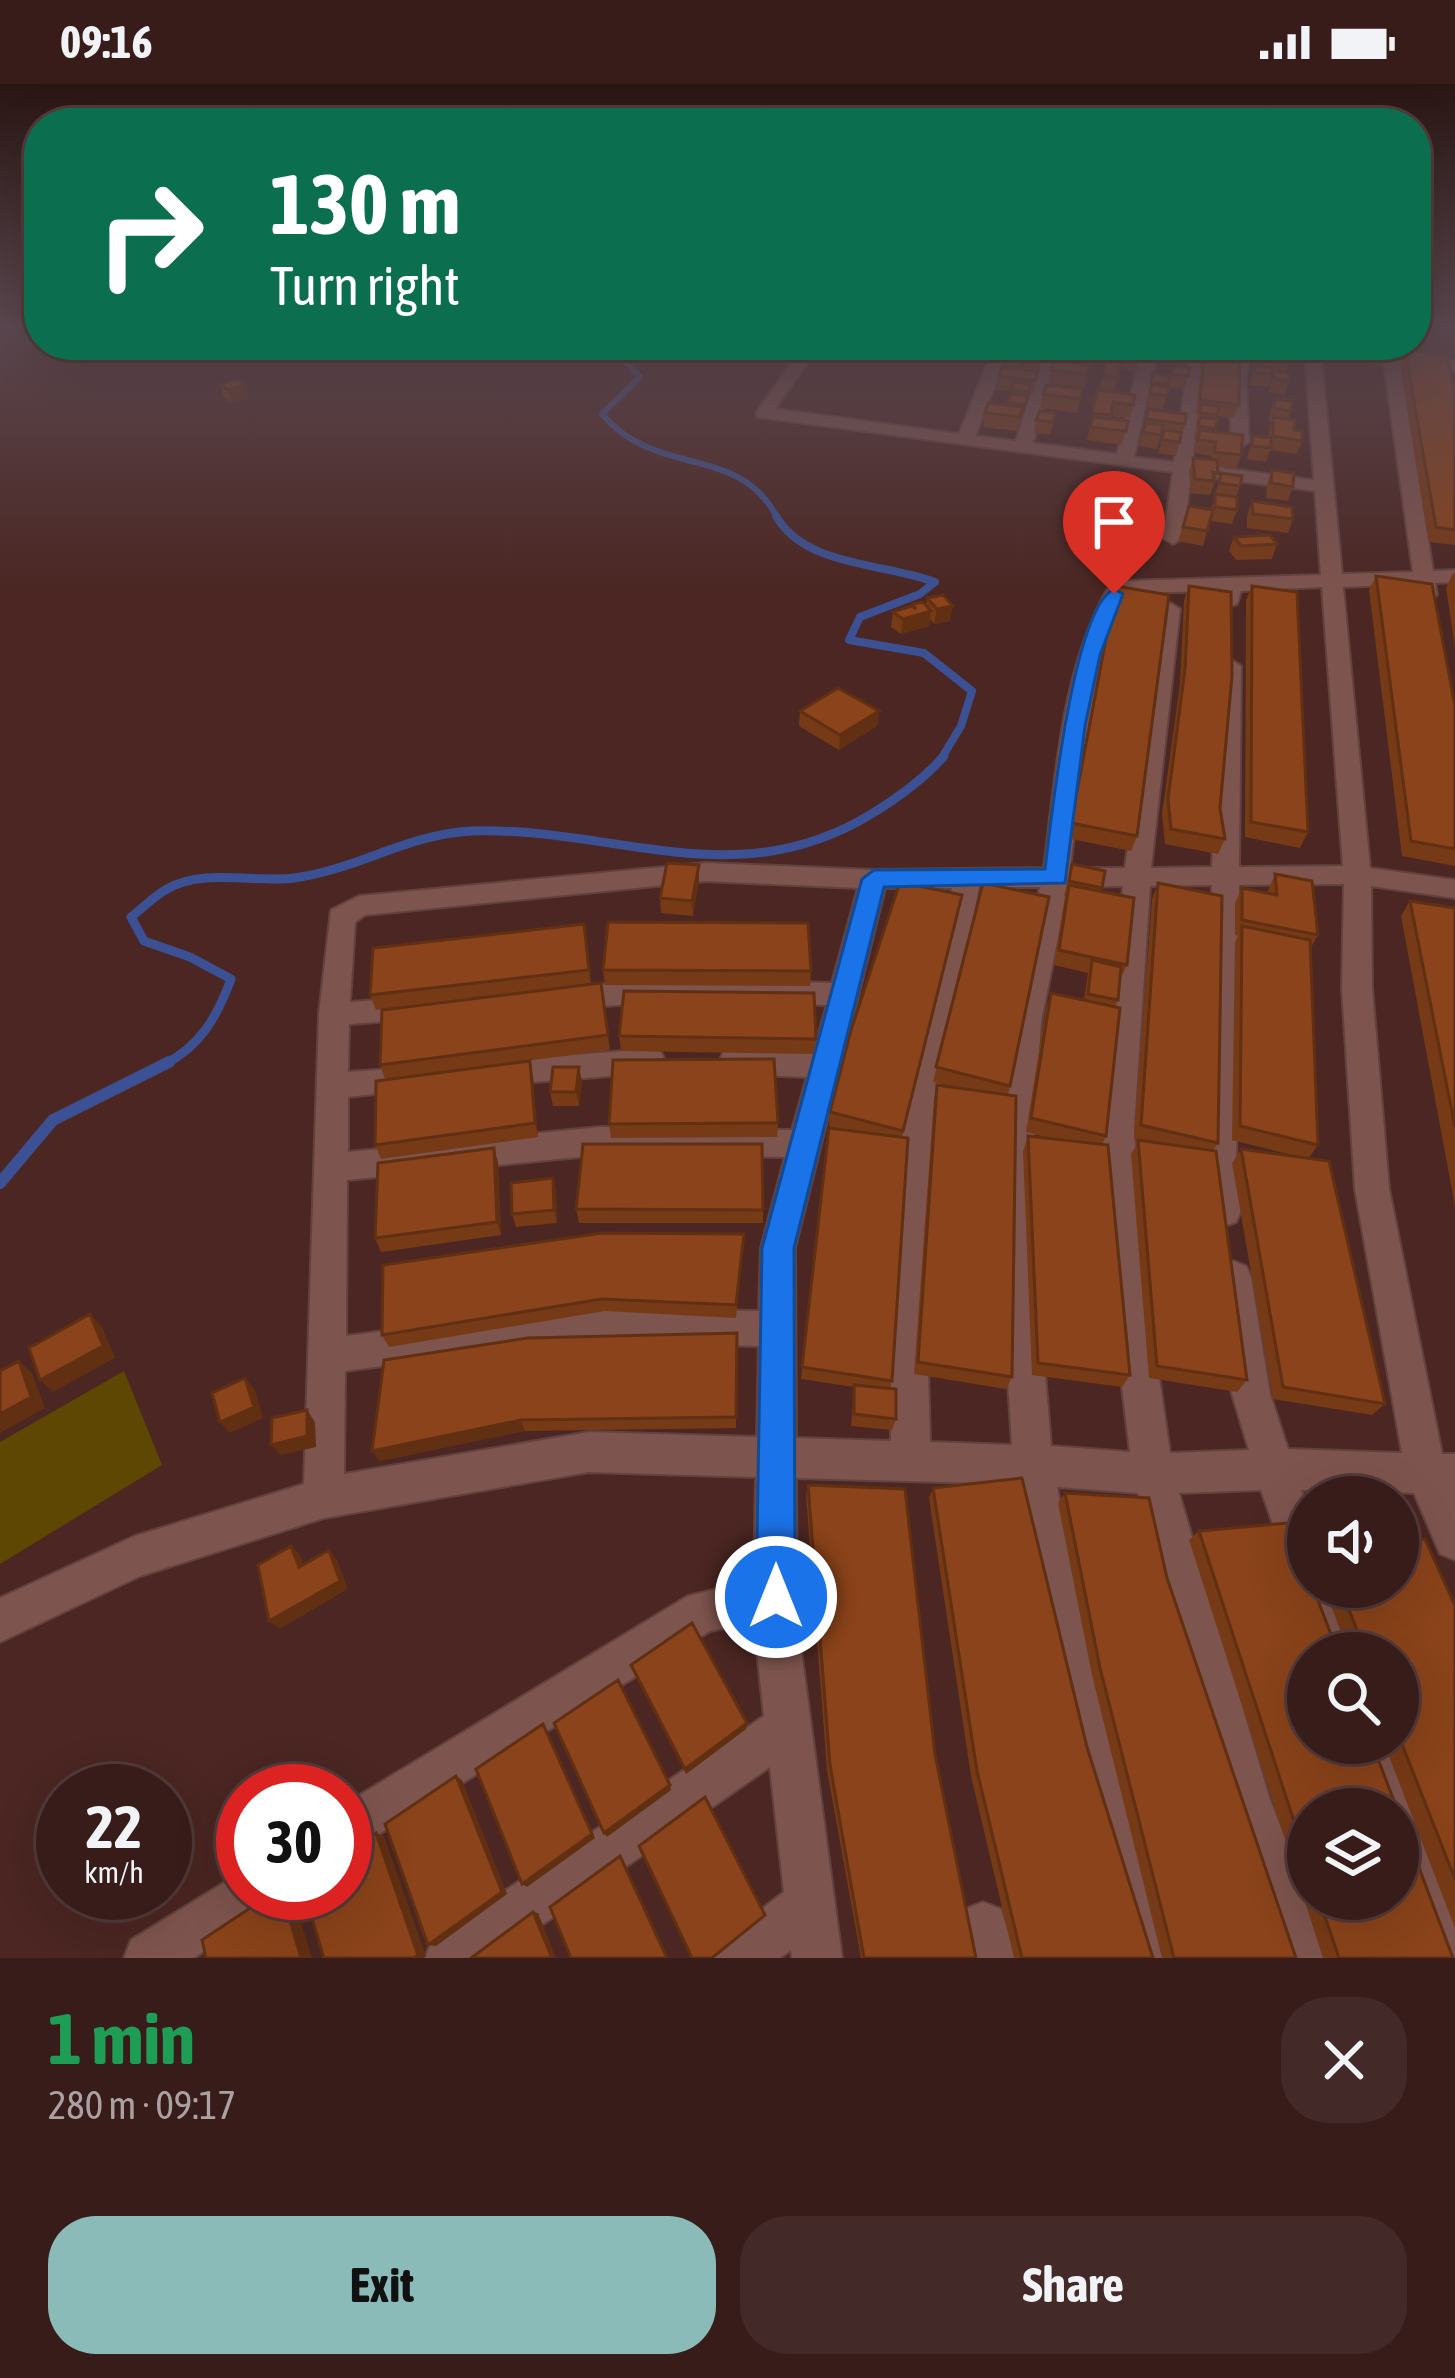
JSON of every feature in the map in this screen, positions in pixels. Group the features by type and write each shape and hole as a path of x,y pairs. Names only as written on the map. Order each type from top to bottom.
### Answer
{"street":[{"path":"790,416 1323,487"},
{"path":"965,440 974,416"},
{"path":"1023,447 1032,416"},
{"path":"1124,460 1134,416"},
{"path":"1173,538 1188,416"},
{"path":"1239,416 1240,442"},
{"path":"1317,416 1358,875 1357,988 1372,1189 1455,1539"},
{"path":"1400,416 1432,624"},
{"path":"1150,1958 1068,1660 1034,1465 1012,1191 1026,1022 1056,878 1075,726 1090,655 1114,594 1137,585 1455,576"},
{"path":"1231,584 1219,1179 1251,1394 1287,1505"},
{"path":"1170,609 1137,877 1118,1128 1126,1273 1153,1474 1245,1797 1307,1958"},
{"path":"324,1498 334,1014 340,917 359,906 706,872 874,879 1358,875 1455,890"},
{"path":"911,1462 907,1232 921,1105 967,878"},
{"path":"817,1958 776,1597 778,1248 874,879"},
{"path":"537,1000 673,990 845,994"},
{"path":"334,1014 446,1006"},
{"path":"332,1086 683,1060 824,1066"},
{"path":"331,1168 600,1141 804,1144"},
{"path":"327,1356 562,1325 777,1329"},
{"path":"0,1620 135,1557 324,1498 589,1452 1034,1465 1153,1474 1276,1469 1441,1473"},
{"path":"372,1815 704,1612 776,1597"},
{"path":"450,1958 788,1728"},
{"path":"1386,1764 1455,1935"},
{"path":"739,1958 808,1905"},
{"path":"149,1958 216,1914"}],"shaded area":[{"path":"124,1371 162,1465 0,1564 0,1442"}],"building":[{"path":"1147,416 1186,416 1185,424"},
{"path":"1417,416 1455,416 1455,530 1436,527"},
{"path":"1093,417 1128,421 1126,431 1090,427"},
{"path":"1200,417 1217,419 1216,429 1198,426"},
{"path":"1273,417 1295,420 1294,430 1302,431 1302,441 1273,436"},
{"path":"1146,423 1163,425 1161,435 1143,432"},
{"path":"1164,430 1181,432 1180,442 1162,440"},
{"path":"1200,430 1243,435 1241,455 1214,452 1216,442 1198,440"},
{"path":"1253,436 1271,438 1271,448 1252,446"},
{"path":"1193,458 1217,460 1214,481 1195,479"},
{"path":"1272,470 1294,473 1293,487 1271,483"},
{"path":"1221,473 1242,476 1240,486 1219,483"},
{"path":"1215,494 1237,497 1237,510 1215,507"},
{"path":"1252,501 1292,507 1293,519 1253,514"},
{"path":"1189,506 1213,510 1207,531 1183,527"},
{"path":"1270,535 1277,544 1241,546 1234,537"},
{"path":"1376,576 1432,584 1455,706 1455,849 1411,841"},
{"path":"1116,586 1169,595 1137,836 1071,823"},
{"path":"1189,586 1231,592 1232,676 1220,808 1225,839 1171,829 1168,799 1185,669"},
{"path":"1252,586 1297,592 1308,832 1251,822"},
{"path":"943,595 953,606 937,609 927,598"},
{"path":"923,602 931,611 903,619 893,612 911,606 916,609 913,604"},
{"path":"838,688 879,711 840,735 800,711"},
{"path":"667,863 699,865 692,901 660,898"},
{"path":"1072,864 1105,871 1102,888 1069,881"},
{"path":"1275,874 1312,881 1318,935 1242,920 1242,888 1277,895"},
{"path":"900,882 962,895 903,1131 830,1112 851,1030"},
{"path":"983,883 1049,897 1010,1086 936,1067"},
{"path":"1158,883 1222,896 1218,1143 1141,1125"},
{"path":"1069,885 1134,898 1127,965 1059,950"},
{"path":"1410,901 1455,908 1455,1127"},
{"path":"608,922 808,923 811,971 603,970"},
{"path":"584,924 589,970 370,995 373,948"},
{"path":"1242,926 1310,940 1318,1145 1240,1126"},
{"path":"1092,960 1121,967 1118,1000 1088,994"},
{"path":"601,983 608,1035 380,1065 382,1010"},
{"path":"624,991 814,993 816,1039 619,1036"},
{"path":"1051,993 1120,1008 1106,1136 1031,1118"},
{"path":"774,1059 778,1123 609,1124 613,1060"},
{"path":"530,1061 535,1123 375,1145 376,1081"},
{"path":"553,1067 579,1067 576,1092 550,1092"},
{"path":"937,1085 1016,1096 1012,1377 918,1362"},
{"path":"829,1128 908,1138 892,1381 802,1367"},
{"path":"1028,1136 1108,1145 1130,1375 1038,1363"},
{"path":"1138,1140 1216,1151 1247,1380 1157,1366"},
{"path":"583,1144 762,1144 763,1210 576,1209"},
{"path":"494,1148 497,1222 375,1238 378,1163"},
{"path":"1241,1149 1329,1161 1385,1404 1283,1387"},
{"path":"553,1178 554,1210 512,1214 511,1183"},
{"path":"602,1233 744,1234 736,1305 602,1299 382,1335 383,1265"},
{"path":"90,1314 103,1346 40,1380 29,1348"},
{"path":"737,1333 736,1417 521,1420 372,1451 384,1360 528,1338"},
{"path":"19,1361 31,1397 0,1414 0,1371"},
{"path":"245,1378 254,1407 220,1422 212,1393"},
{"path":"854,1385 896,1389 896,1419 854,1414"},
{"path":"307,1410 307,1436 271,1445 272,1418"},
{"path":"1022,1478 1087,1747 1153,1958 1022,1958 977,1771 933,1488"},
{"path":"808,1485 905,1489 935,1754 976,1958 864,1958 830,1765"},
{"path":"1065,1493 1149,1498 1167,1578 1296,1958 1174,1958 1100,1668"},
{"path":"1287,1523 1287,1608 1321,1608 1330,1632 1287,1632 1287,1764 1380,1764 1389,1788 1287,1788 1287,1800 1199,1531"},
{"path":"1419,1539 1425,1539 1455,1606 1455,1879 1410,1764 1419,1764 1419,1632 1358,1632 1348,1608 1419,1608"},
{"path":"291,1546 299,1567 329,1550 340,1581 269,1621 258,1565"},
{"path":"692,1623 747,1723 685,1769 631,1665"},
{"path":"618,1680 670,1785 604,1833 554,1723"},
{"path":"543,1724 592,1834 522,1884 476,1769"},
{"path":"456,1776 502,1892 428,1945 385,1824"},
{"path":"705,1797 765,1915 712,1958 692,1958 639,1846"},
{"path":"376,1833 418,1955 324,1958 312,1920 372,1920 372,1836"},
{"path":"620,1856 667,1958 571,1958 550,1907"},
{"path":"1419,1868 1453,1958 1339,1958 1326,1920 1419,1920"},
{"path":"533,1912 552,1958 471,1958"},
{"path":"232,1920 290,1920 301,1958 206,1958 202,1940"}],"waterway":[{"path":"605,416 648,447 742,479 762,495 776,516"},
{"path":"776,516 789,533 826,554 935,582 920,594 860,617 849,640 924,653 972,691 961,726 941,759"},
{"path":"941,759 944,756"},
{"path":"163,1065 206,1030 231,979 190,957 144,941 131,917 181,883 317,874 426,838 471,831 524,832 675,852 773,851 822,838 873,813 941,759"},
{"path":"163,1065 169,1062"},
{"path":"0,1183 53,1120 163,1065"}],"route":[{"path":"776,1597 778,1248 874,879 1056,878 1075,726 1090,655 1114,594"}]}
